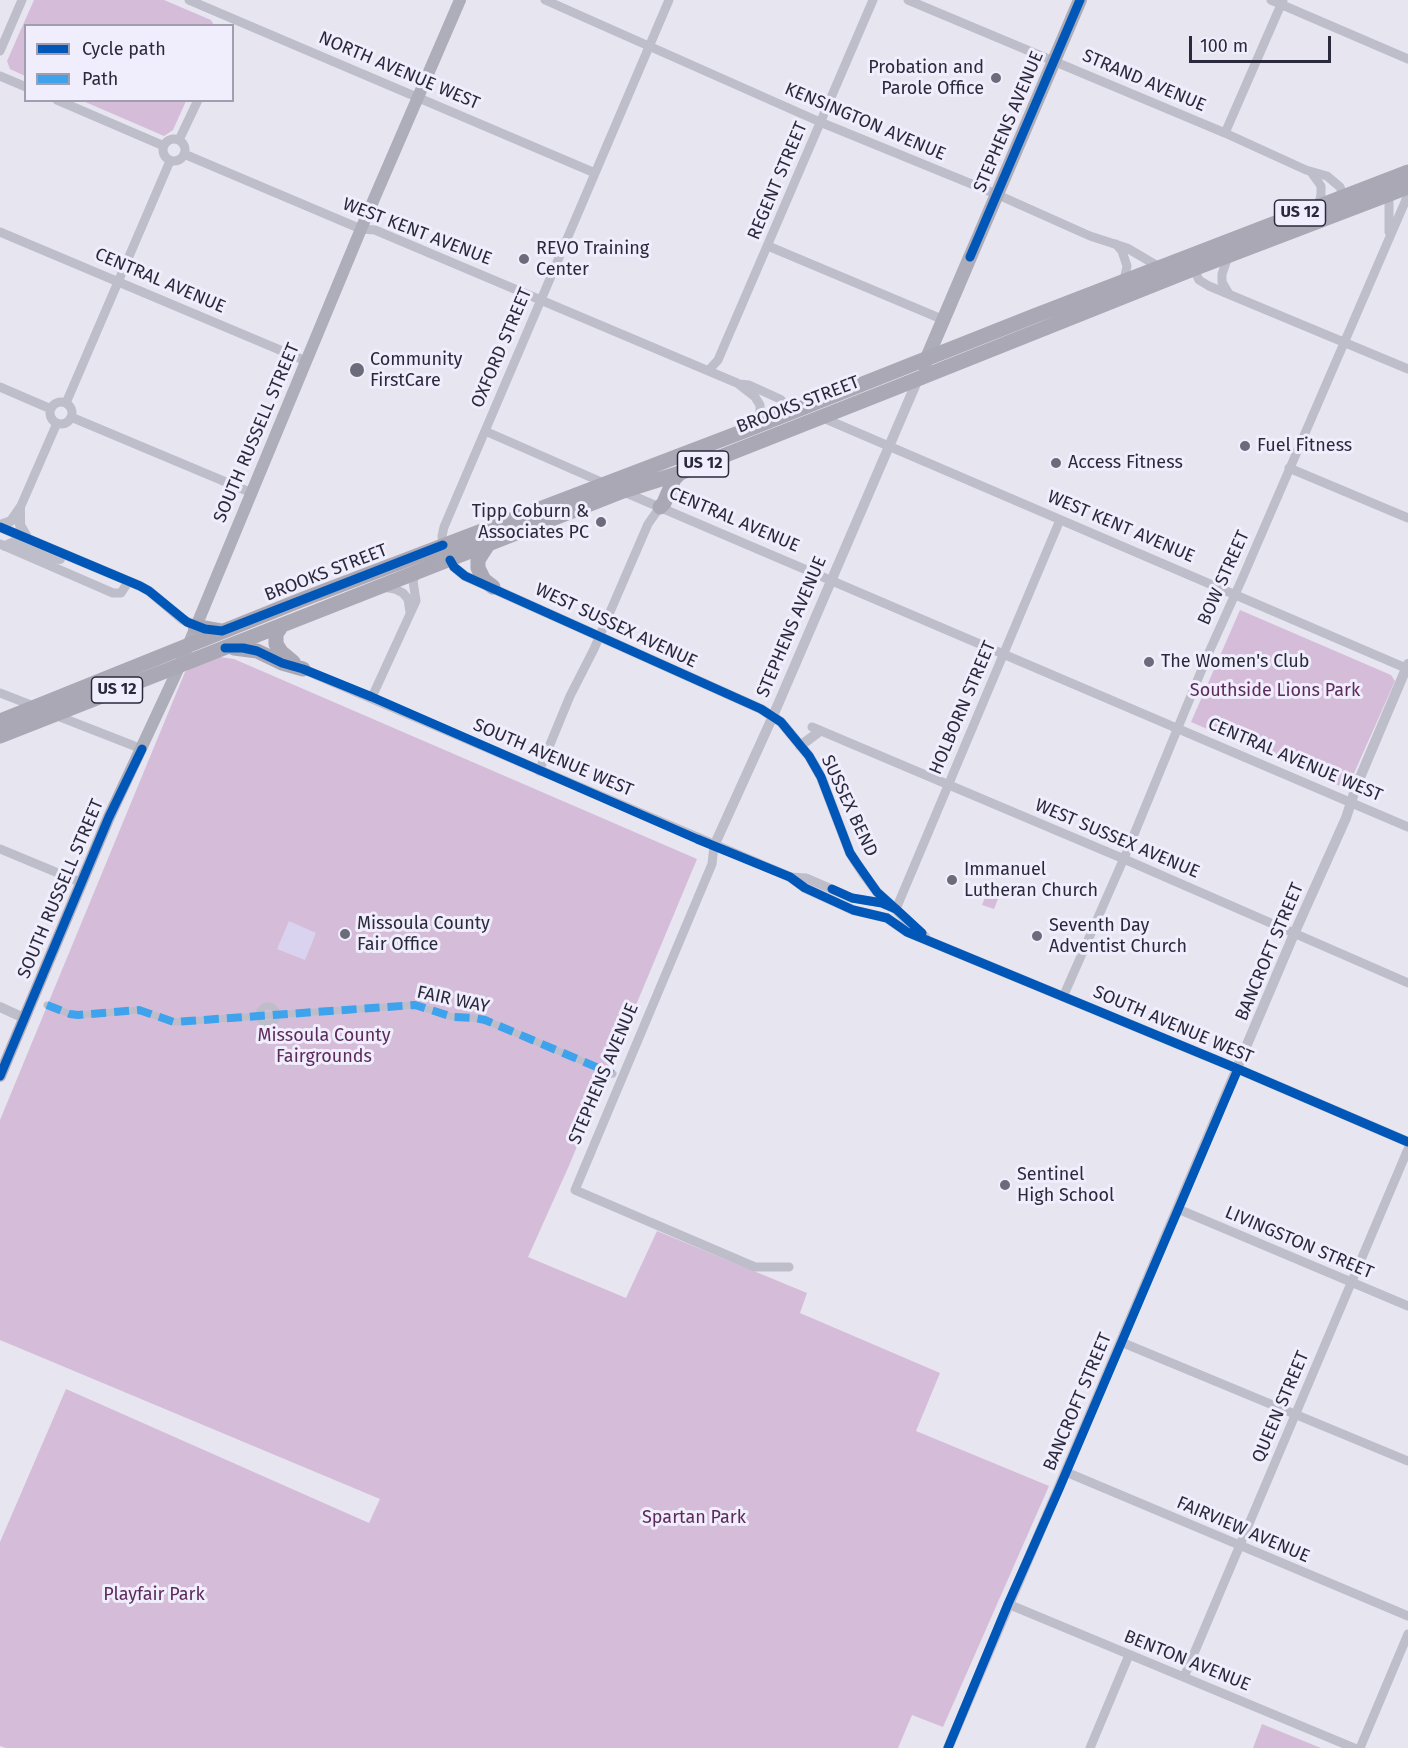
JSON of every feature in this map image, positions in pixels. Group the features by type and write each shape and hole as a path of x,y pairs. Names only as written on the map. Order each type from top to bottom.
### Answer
{"highway":[{"name":"BROOKS STREET","path":"1190,262 1230,255 1387,188 1408,172"},
{"name":"BROOKS STREET","path":"1387,188 1408,187"},
{"name":"BROOKS STREET","path":"0,736 225,648 278,633 417,572 623,491 680,473 918,379 1318,206 1346,204"},
{"name":"BROOKS STREET","path":"0,721 443,545 744,431 1124,281 1163,273"},
{"path":"769,437 783,423 786,414"},
{"path":"660,507 674,479 680,473"},
{"path":"487,546 478,560 478,568 484,580 493,587"},
{"path":"195,626 222,632"},
{"path":"278,633 276,644 281,652 303,669"},
{"path":"225,648 249,649 303,669"}],"main road":[{"name":"SOUTH RUSSELL STREET","path":"0,1076 109,817 180,665 361,229 460,0"},
{"name":"STEPHENS AVENUE","path":"918,379 1080,0"}],"street":[{"path":"0,51 22,0"},
{"name":"NORTH AVENUE WEST","path":"189,0 231,22 419,97 595,173"},
{"name":"KENSINGTON AVENUE","path":"544,0 820,122 996,194 1090,236 1127,248 1163,273"},
{"name":"OXFORD STREET","path":"443,545 444,527 669,0"},
{"name":"REGENT STREET","path":"708,371 718,360 873,0"},
{"name":"STRAND AVENUE","path":"908,0 1225,133 1311,172 1327,176 1340,187 1346,204"},
{"path":"1272,0 1282,2 1408,58"},
{"path":"1225,133 1282,2"},
{"path":"0,76 24,86"},
{"path":"62,102 164,146"},
{"path":"179,140 197,102"},
{"path":"171,140 179,140 184,145 184,154 177,161 170,160 164,155 164,146 171,140"},
{"name":"WEST KENT AVENUE","path":"184,154 361,229 375,230 737,383 749,385 780,399 784,403 786,414"},
{"path":"66,403 170,160"},
{"path":"1311,172 1321,186 1318,206"},
{"name":"BOW STREET","path":"1387,188 1389,241"},
{"name":"BOW STREET","path":"1063,997 1124,859 1177,728 1289,468 1389,241 1404,213 1408,195"},
{"name":"CENTRAL AVENUE","path":"0,232 306,361"},
{"path":"1114,243 1122,251 1127,266 1124,281"},
{"path":"768,246 944,320"},
{"path":"1230,255 1222,274 1224,288 1230,296"},
{"path":"1190,262 1201,281 1230,296 1408,369"},
{"name":"STEPHENS AVENUE","path":"789,1267 755,1267 575,1190 712,864 714,846 773,716 918,379"},
{"name":"WEST KENT AVENUE","path":"737,383 755,397 761,408 757,423 744,431"},
{"path":"0,387 51,409"},
{"path":"58,403 66,403 71,408 71,417 65,423 57,423 52,418 51,409 58,403"},
{"path":"71,417 252,493"},
{"name":"WEST KENT AVENUE","path":"820,417 1408,667"},
{"path":"0,526 10,520 20,508 57,423"},
{"name":"CENTRAL AVENUE","path":"484,431 1004,654"},
{"path":"1289,468 1408,518"},
{"path":"539,771 570,696 599,638 648,524 660,507"},
{"path":"20,508 21,525 28,540"},
{"name":"HOLBORN STREET","path":"896,909 1060,519"},
{"path":"0,526 149,591 174,613 195,626"},
{"path":"2,548 14,542 53,558 76,560"},
{"name":"WEST SUSSEX AVENUE","path":"443,545 450,560 460,572 599,638 773,716"},
{"path":"2,548 113,593 121,593 127,587 128,582"},
{"path":"372,698 416,599 413,581 417,572"},
{"path":"382,587 403,593 408,599 410,612"},
{"name":"CENTRAL AVENUE WEST","path":"1004,654 1408,826"},
{"name":"BANCROFT STREET","path":"948,1748 1408,667"},
{"name":"SOUTH AVENUE WEST","path":"303,669 790,877 814,892 853,910 887,918 907,932 926,938 1408,1142"},
{"path":"0,693 36,707"},
{"path":"54,714 142,749"},
{"name":"SUSSEX BEND","path":"773,716 785,726 816,768 827,789 850,852 869,882 896,909"},
{"path":"800,746 816,729"},
{"name":"WEST SUSSEX AVENUE","path":"816,729 1408,982"},
{"path":"0,849 82,883"},
{"name":"SOUTH AVENUE WEST","path":"790,877 806,878 852,897 882,903 896,909 926,938"},
{"name":"FAIR WAY","path":"46,1005 78,1015 139,1010 174,1022 405,1005 423,1006 453,1017 485,1020 613,1074"},
{"path":"0,1007 24,1018"},
{"name":"QUEEN STREET","path":"1184,1677 1408,1149"},
{"name":"LIVINGSTON STREET","path":"1178,1209 1408,1306"},
{"path":"1121,1342 1408,1461"},
{"name":"FAIRVIEW AVENUE","path":"1066,1472 1408,1616"},
{"name":"BENTON AVENUE","path":"1008,1604 1354,1748"},
{"path":"1360,1748 1408,1634"},
{"path":"1090,1748 1129,1655"}],"green space":[{"path":"34,0 164,0 211,20 213,24 24,24 24,76 10,69 7,61"},
{"path":"85,102 186,102 173,130 164,136"},
{"name":"Southside Lions Park","path":"1240,610 1391,675 1395,681 1347,789 1191,722"},
{"path":"220,657 234,659 697,859 568,1168 528,1257 626,1298 657,1231 807,1293 800,1313 940,1373 916,1431 1049,1486 943,1727 912,1715 898,1748 6,1748 0,1746 0,1542 66,1389 369,1523 380,1499 0,1340 0,1120 185,672 194,665"},
{"path":"986,895 998,899 994,909 982,905"},
{"path":"1262,1724 1321,1748 1253,1748"}],"shaded area":[{"path":"289,921 316,933 305,960 277,949"}],"marked path":[{"path":"47,1005 78,1015 139,1010 174,1022 415,1005 453,1017 485,1020 613,1074"}],"cycle path":[{"path":"970,257 1080,0"},
{"path":"0,527 140,586 187,622 205,629 222,631 443,545"},
{"path":"450,560 454,567 465,576 761,709 781,722 809,756 821,777 850,853 877,892 896,909"},
{"path":"225,648 257,651 282,663 303,669 372,697 697,839 790,877 805,888 853,910 887,918 907,932 1408,1142"},
{"path":"0,1076 109,817 142,749"},
{"path":"832,889 852,898 882,903 896,909 922,933"},
{"path":"948,1748 1238,1069"}],"place":[{"name":"Probation and Parole Office","path":"996,78"},
{"name":"REVO Training Center","path":"524,259"},
{"name":"Community FirstCare","path":"357,370"},
{"name":"Fuel Fitness","path":"1245,446"},
{"name":"Access Fitness","path":"1056,463"},
{"name":"Tipp Coburn & Associates PC","path":"601,522"},
{"name":"The Women's Club","path":"1149,662"},
{"name":"Immanuel Lutheran Church","path":"952,880"},
{"name":"Missoula County Fair Office","path":"345,934"},
{"name":"Seventh Day Adventist Church","path":"1037,936"},
{"name":"Sentinel High School","path":"1005,1185"}],"park label":[{"name":"Missoula County Fairgrounds","path":"324,1046"},
{"name":"Spartan Park","path":"694,1518"},
{"name":"Playfair Park","path":"154,1595"}]}
